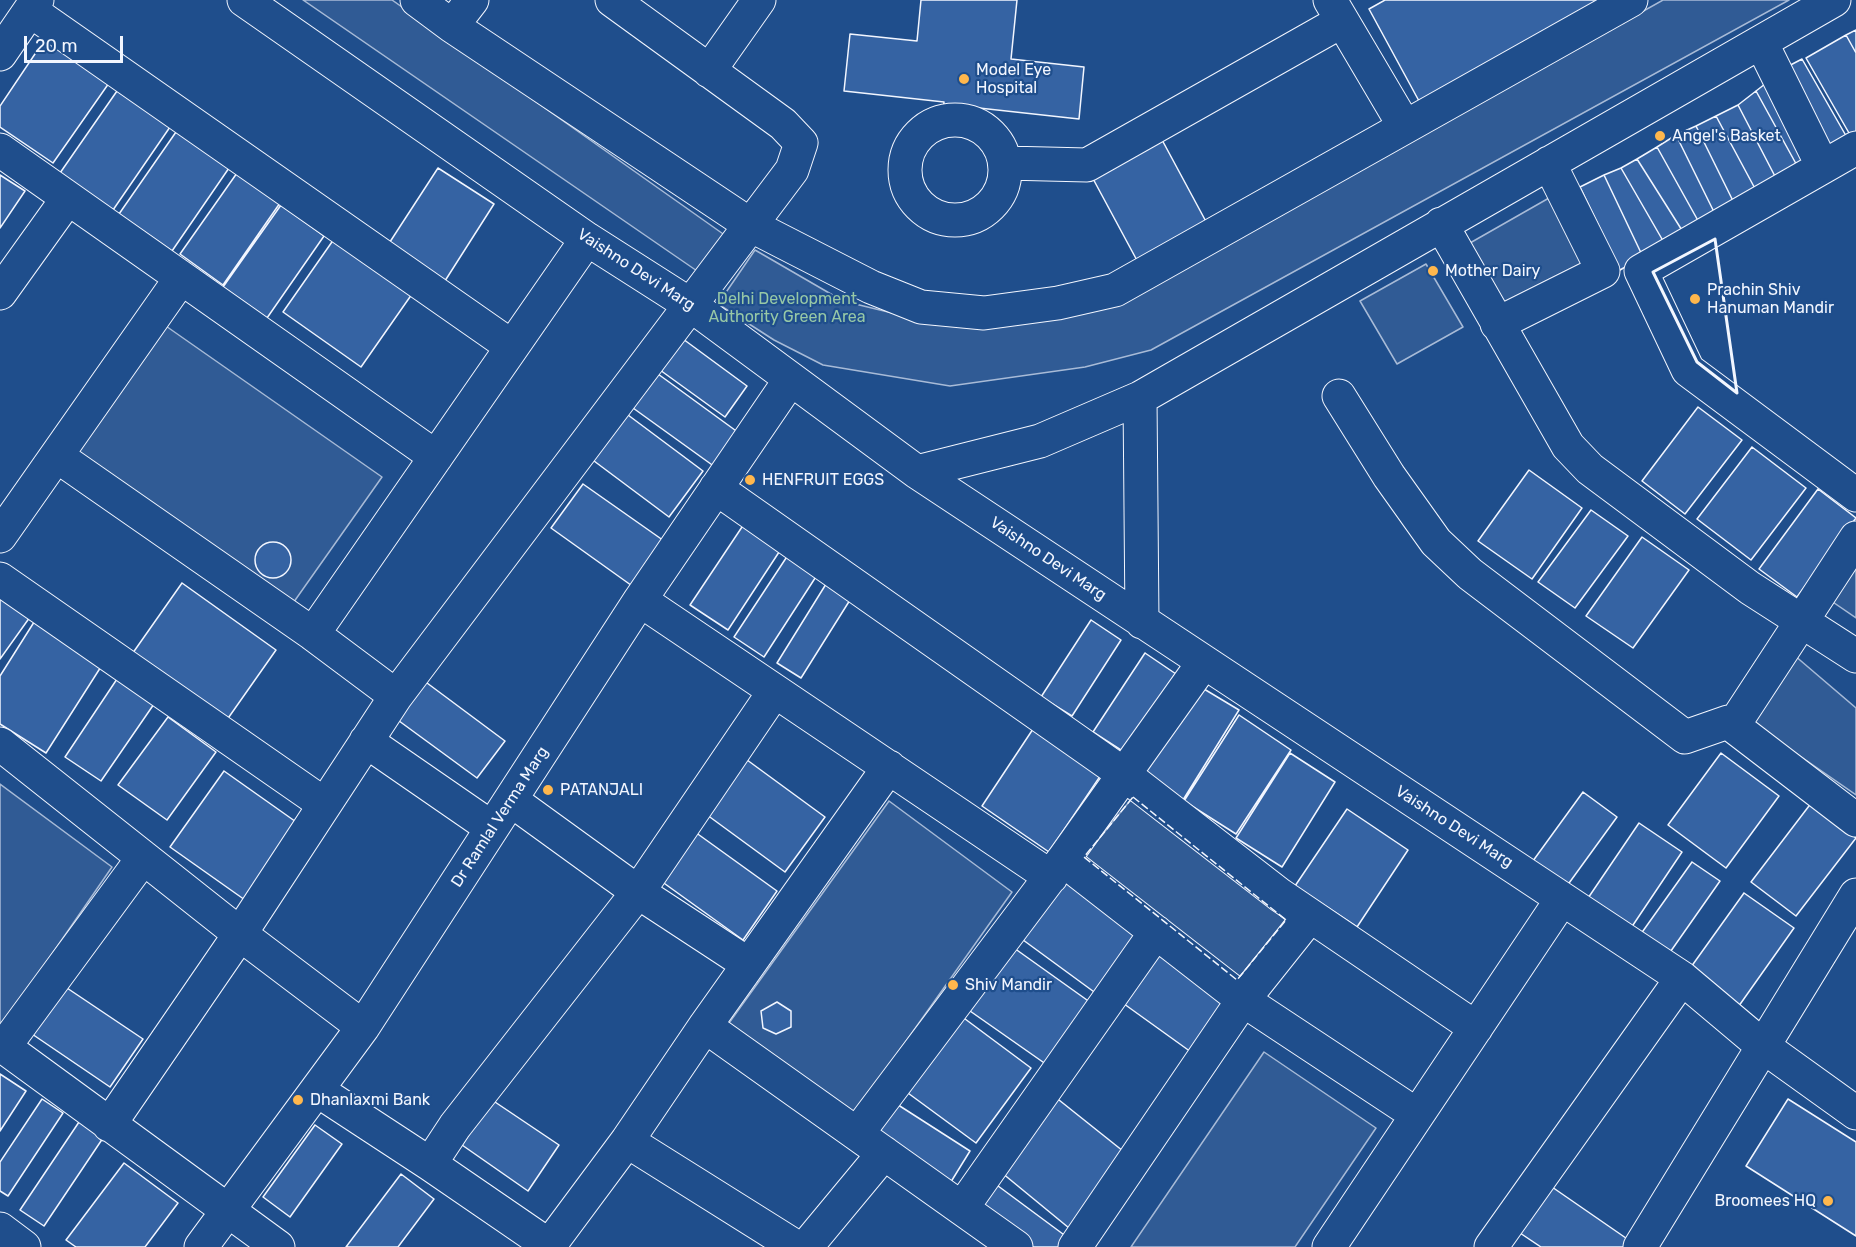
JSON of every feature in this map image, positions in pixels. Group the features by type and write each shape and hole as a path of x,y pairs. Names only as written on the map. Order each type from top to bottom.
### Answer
{"street":[{"name":"Vaishno Devi Marg","path":"244,0 587,239 692,306 917,472 1682,978 1764,1047 1856,1113"},
{"path":"417,0 452,26 752,226 871,287 921,307 984,313 1058,303 1115,290 1631,0"},
{"path":"452,26 472,0"},
{"path":"109,1125 240,934 396,696 692,306 792,170 801,142 783,124 612,0"},
{"path":"709,71 759,0"},
{"path":"917,472 1040,441 1140,398 1834,0"},
{"path":"0,54 34,5 511,346"},
{"path":"1006,163 1087,165 1336,10 1405,127"},
{"path":"1761,42 1823,167"},
{"path":"1856,148 1641,271 1688,370 1856,495"},
{"path":"0,150 436,457"},
{"path":"1497,324 1603,271 1549,164"},
{"path":"0,292 68,198"},
{"path":"1441,224 1568,446 1590,469 1750,588 1856,656"},
{"path":"313,634 587,239"},
{"path":"0,536 181,278"},
{"name":"Dr Ramlal Verma Marg","path":"201,1247 363,1027 640,600 790,380"},
{"path":"1339,396 1389,476 1436,542 1470,574 1685,737 1728,722 1856,820"},
{"path":"1140,398 1142,622"},
{"path":"57,456 313,634 396,696"},
{"path":"716,488 1125,776 1310,916 1476,1028"},
{"path":"1733,726 1856,538"},
{"path":"0,579 324,804"},
{"path":"640,600 774,692 889,766 1057,868 1156,932 1243,1000 1417,1115"},
{"path":"857,1134 1125,776 1204,662"},
{"path":"430,1164 455,1126 638,892 774,692"},
{"path":"366,741 492,828"},
{"path":"0,744 240,934 363,1027"},
{"path":"317,1090 550,1247 627,1141 748,964 889,766"},
{"path":"510,800 638,892 748,964"},
{"path":"143,858 2,1046 278,1247"},
{"path":"1640,1247 1856,895"},
{"path":"1329,1247 1562,899"},
{"path":"1075,1247 1243,1000 1310,916"},
{"path":"962,1209 1156,932"},
{"path":"1491,1247 1682,978"},
{"path":"705,1026 1016,1247"},
{"path":"627,1141 796,1247"},
{"path":"806,1247 884,1153"},
{"path":"0,1229 24,1247"}],"shaded area":[{"path":"303,0 392,0 726,236 700,273"},
{"name":"Delhi Development Authority Green Area","path":"1663,0 1789,0 1151,350 1085,367 950,386 823,365 774,340 718,304 755,250 843,301 917,319 1134,297"},
{"path":"1549,198 1585,262 1506,306 1470,243"},
{"path":"1426,264 1463,327 1397,364 1360,301"},
{"path":"163,324 382,477 291,606 73,453"},
{"path":"1856,556 1856,618 1824,596"},
{"path":"1794,655 1856,708 1856,795 1745,718"},
{"path":"0,784 112,867 3,1025 0,1023"},
{"path":"1133,797 1286,920 1237,980 1084,857"},
{"path":"889,801 1012,892 855,1113 729,1023"},
{"path":"1264,1052 1376,1128 1295,1247 1131,1247"}],"building":[{"name":"Model Eye Hospital","path":"921,0 1017,0 1011,59 1084,67 1079,119 979,108 976,136 941,132 944,102 844,91 850,34 917,41"},
{"path":"1385,0 1604,0 1419,101 1369,9"},
{"path":"1856,30 1856,53 1846,35"},
{"path":"1846,35 1856,53 1856,138 1853,140 1806,58"},
{"path":"45,39 109,83 53,163 0,127 0,106"},
{"path":"1802,59 1849,141 1825,155 1779,71"},
{"path":"1774,77 1816,162 1800,171 1756,91"},
{"path":"117,91 170,127 113,210 60,173"},
{"path":"1756,91 1800,171 1779,184 1738,105"},
{"path":"1738,105 1779,184 1759,196 1716,116"},
{"path":"1716,116 1759,196 1737,209 1696,126"},
{"path":"1696,126 1737,209 1717,218 1676,135"},
{"path":"176,132 229,168 172,251 119,214"},
{"path":"1676,135 1717,218 1701,226 1657,147"},
{"path":"1161,138 1210,229 1140,266 1091,175"},
{"path":"1657,147 1701,226 1685,235 1637,159"},
{"path":"1637,159 1685,235 1666,246 1621,168"},
{"path":"438,168 494,204 443,284 386,248"},
{"path":"1621,168 1666,246 1643,257 1604,175"},
{"path":"237,173 280,203 223,285 180,254"},
{"path":"0,175 25,191 0,228"},
{"path":"1604,175 1643,257 1620,270 1580,187"},
{"path":"281,205 324,236 267,318 223,287"},
{"path":"334,239 412,294 361,367 283,312"},
{"path":"683,339 747,386 725,417 660,370"},
{"path":"658,374 739,433 715,467 633,408"},
{"path":"1698,407 1742,440 1685,514 1642,481"},
{"path":"620,409 703,471 669,517 586,455"},
{"path":"1752,447 1806,488 1751,560 1697,519"},
{"path":"1529,470 1582,508 1532,579 1478,541"},
{"path":"583,484 667,543 635,588 551,528"},
{"path":"1818,489 1856,518 1797,597 1759,569"},
{"path":"1591,510 1628,536 1575,608 1538,582"},
{"path":"746,521 783,546 728,630 690,605"},
{"path":"1642,537 1689,570 1633,648 1586,616"},
{"path":"273,542 286,547 291,560 286,573 273,578 260,573 255,560 260,547"},
{"path":"790,552 819,572 764,657 734,637"},
{"path":"831,576 855,592 801,678 777,663"},
{"path":"182,583 276,650 224,724 130,657"},
{"path":"0,595 30,617 0,659"},
{"path":"36,619 104,662 46,753 0,724 0,676"},
{"path":"1091,620 1121,640 1072,716 1041,697"},
{"path":"1145,653 1176,674 1124,752 1093,732"},
{"path":"117,679 154,704 101,781 65,757"},
{"path":"423,680 505,741 477,778 395,718"},
{"path":"1194,683 1239,710 1183,800 1138,772"},
{"path":"1239,715 1291,750 1236,834 1184,801"},
{"path":"168,717 216,752 167,820 118,785"},
{"path":"1037,723 1105,769 1049,852 982,806"},
{"path":"1290,753 1335,782 1282,867 1236,838"},
{"path":"1721,753 1779,796 1726,868 1668,825"},
{"path":"743,757 825,817 785,872 703,812"},
{"path":"224,771 299,824 245,900 170,847"},
{"path":"1583,792 1617,817 1564,890 1530,865"},
{"path":"1812,802 1856,838 1796,916 1751,882"},
{"path":"1347,809 1408,850 1357,927 1295,886"},
{"path":"1639,823 1682,852 1627,934 1584,904"},
{"path":"695,832 777,891 743,940 661,881"},
{"path":"1692,862 1720,881 1666,958 1638,938"},
{"path":"1064,875 1146,936 1101,997 1019,937"},
{"path":"1744,893 1794,928 1736,1010 1686,974"},
{"path":"1155,937 1233,993 1191,1052 1113,996"},
{"path":"1014,948 1094,1005 1050,1067 970,1011"},
{"path":"64,986 143,1039 110,1087 32,1034"},
{"path":"777,1002 791,1011 791,1027 776,1034 763,1028 761,1011"},
{"path":"953,1010 1031,1068 976,1143 897,1085"},
{"path":"0,1074 26,1091 0,1131"},
{"path":"1054,1096 1128,1155 1069,1228 996,1168"},
{"path":"42,1099 63,1113 8,1196 0,1191 0,1162"},
{"name":"Broomees HQ","path":"1788,1099 1856,1142 1856,1236 1746,1166"},
{"path":"492,1100 559,1145 528,1191 462,1145"},
{"path":"892,1101 970,1151 949,1185 871,1135"},
{"path":"79,1122 103,1138 44,1226 20,1210"},
{"path":"315,1125 342,1144 290,1217 263,1197"},
{"path":"124,1163 178,1203 145,1247 76,1247 66,1240"},
{"path":"401,1174 434,1199 398,1247 346,1247"},
{"path":"990,1180 1071,1240 1066,1247 1025,1247 970,1207"},
{"path":"1552,1187 1636,1245 1635,1247 1541,1247 1520,1233"}],"fence":[{"path":"1133,797 1286,920 1237,980 1084,857 1133,797"}],"wall":[{"path":"1715,239 1737,393 1697,362 1653,272 1715,239"}],"place":[{"name":"Model Eye Hospital","path":"964,79"},
{"name":"Angel's Basket","path":"1660,136"},
{"name":"Mother Dairy","path":"1433,271"},
{"name":"Prachin Shiv Hanuman Mandir","path":"1695,299"},
{"name":"HENFRUIT EGGS","path":"750,480"},
{"name":"PATANJALI","path":"548,790"},
{"name":"Shiv Mandir","path":"953,985"},
{"name":"Dhanlaxmi Bank","path":"298,1100"},
{"name":"Broomees HQ","path":"1828,1201"}]}
